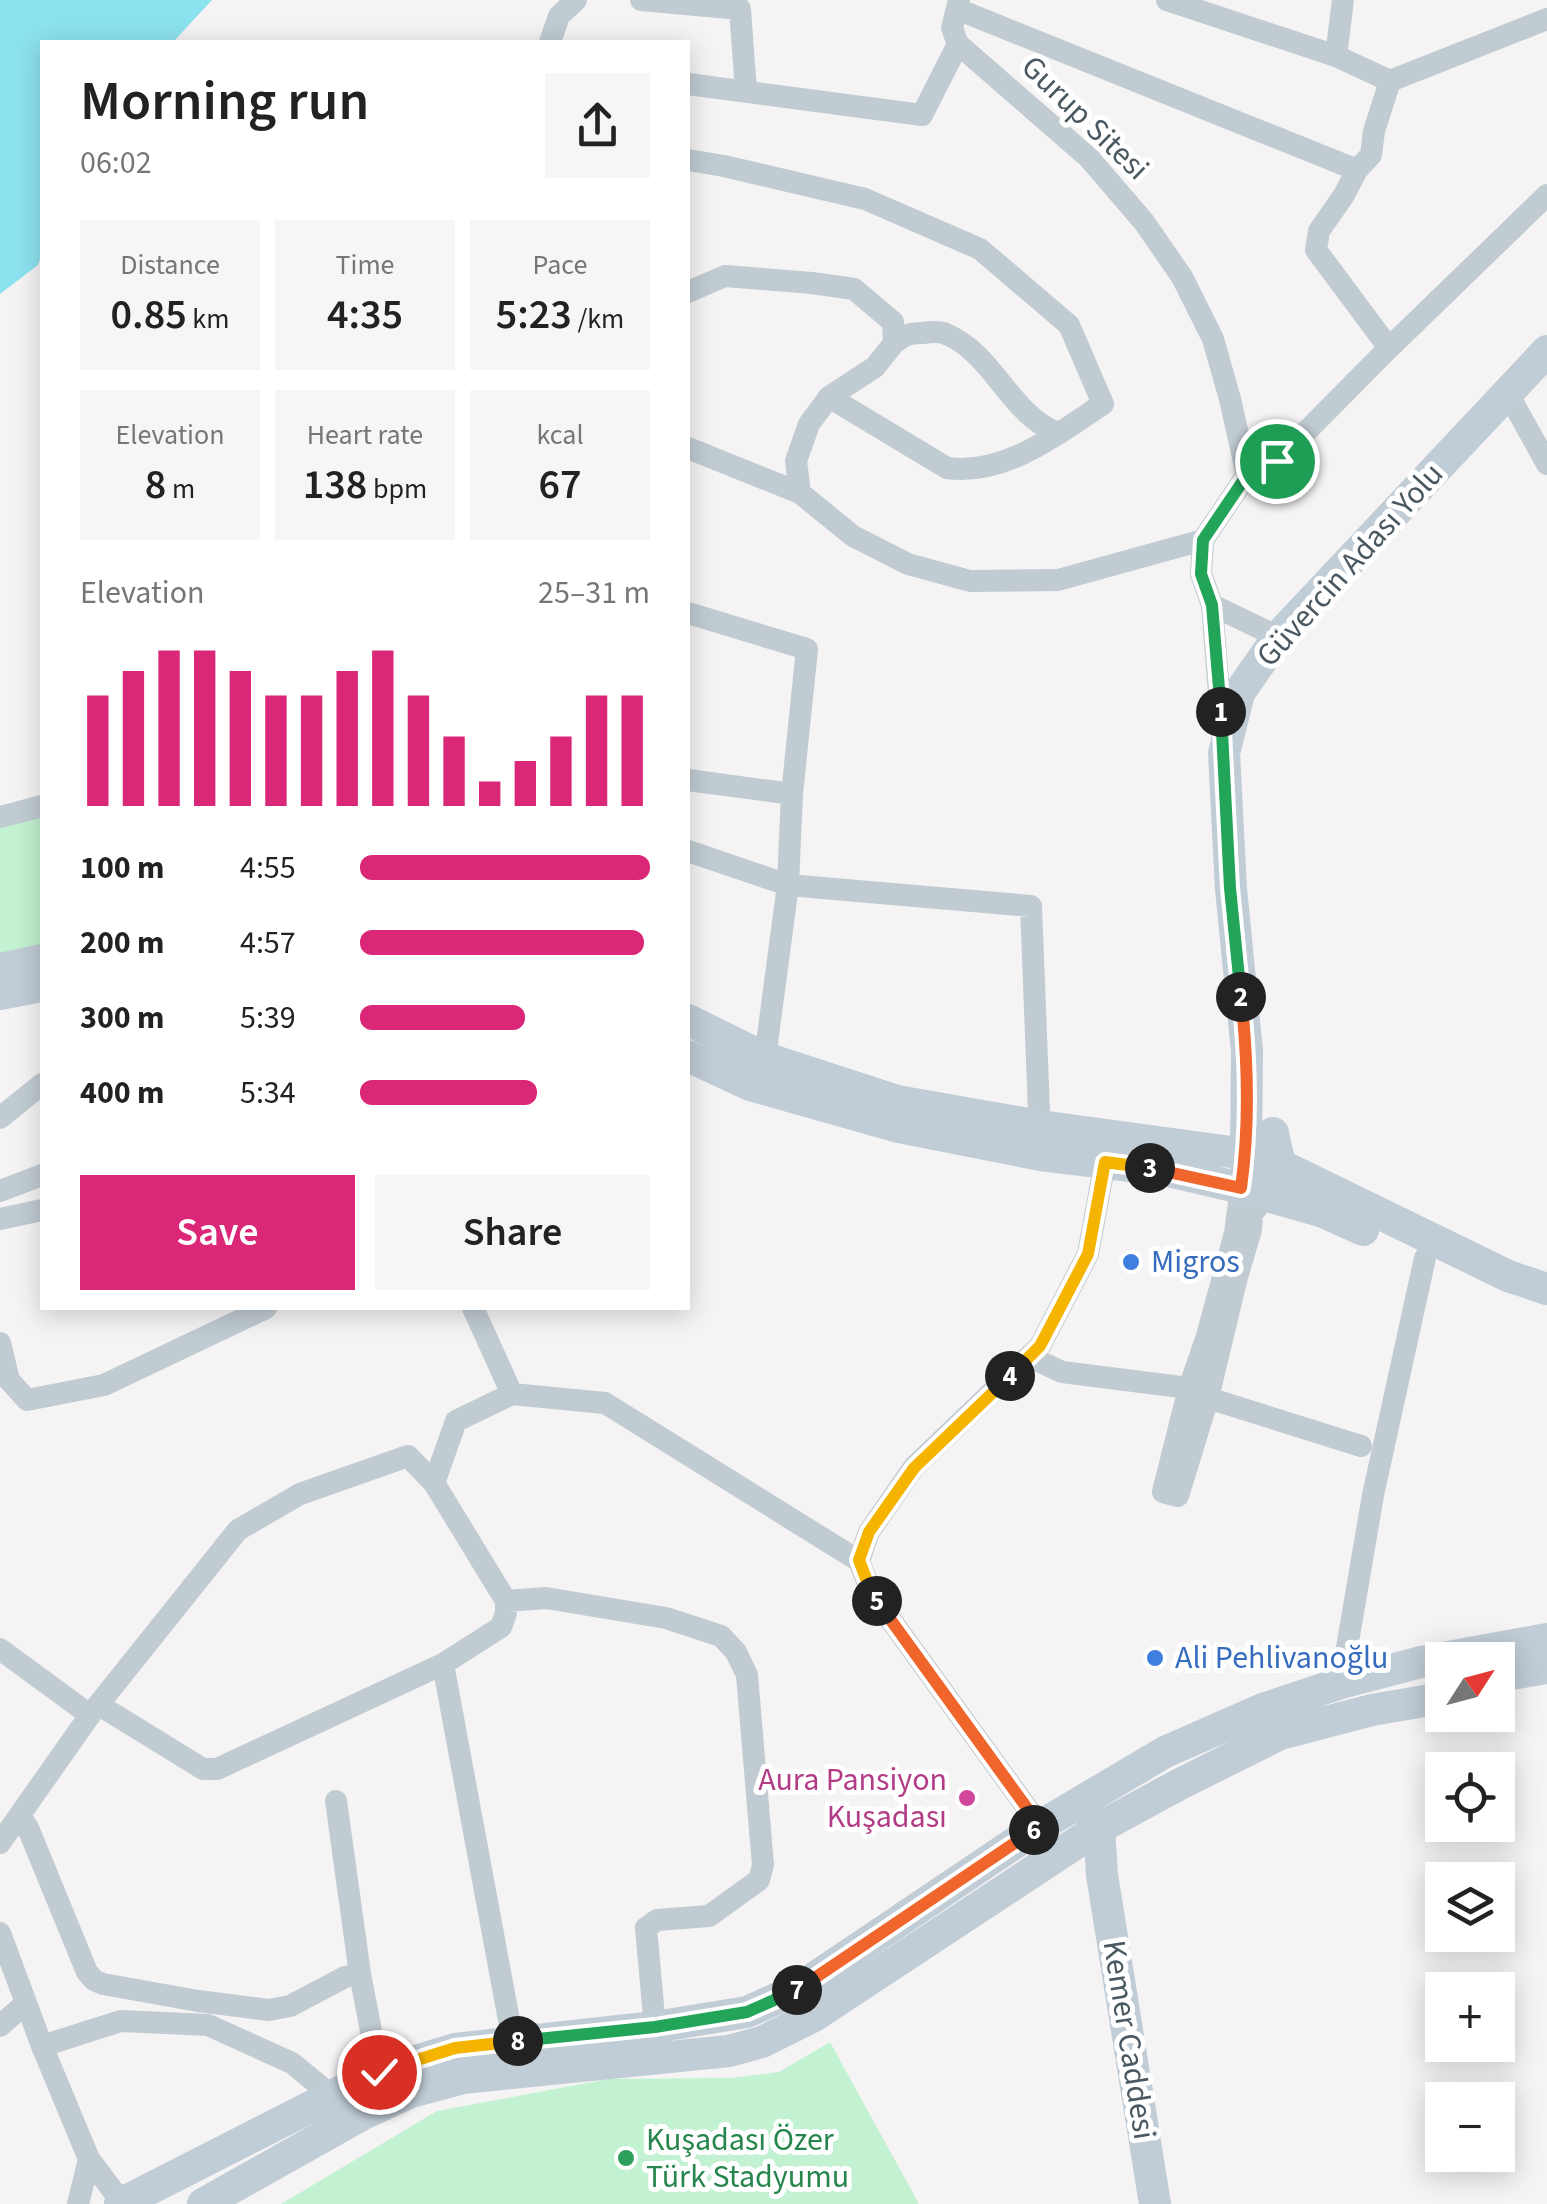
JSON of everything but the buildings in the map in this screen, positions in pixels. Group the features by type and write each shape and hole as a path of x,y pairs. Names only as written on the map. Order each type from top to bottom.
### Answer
{"main road":[{"name":"Güvercin Adası Yolu","path":"1256,1192 1246,1154 1247,1051 1230,888 1224,753 1240,692 1278,638 1547,351"},
{"path":"0,969 40,960"},
{"path":"0,994 40,986"},
{"path":"690,1021 765,1058 897,1101 1105,1162 1164,1170 1323,1212 1547,1307"},
{"name":"Güvercin Adası Yolu","path":"1247,1051 1276,1149"},
{"path":"690,1057 750,1085 899,1127 1246,1154 1276,1149 1328,1189 1508,1276 1547,1289"},
{"path":"1256,1192 1281,1191 1284,1178 1276,1149"},
{"path":"202,2204 363,2114 411,2092 463,2078 729,2051 762,2042 814,2016 1062,1852 1090,1815 1165,1752 1263,1709 1341,1683 1422,1662 1547,1638"},
{"path":"1515,1655 1547,1651"},
{"path":"1378,1674 1425,1668"},
{"path":"1515,1673 1547,1668"},
{"path":"1515,1688 1547,1684"},
{"path":"1406,1704 1425,1692"},
{"path":"122,2204 379,2072 455,2048 655,2027 747,2012 798,1989 1040,1826 1090,1815 1180,1784 1280,1734 1425,1701"},
{"name":"Kemer Caddesi","path":"1090,1815 1156,2204"},
{"path":"1040,1826 1062,1852 1102,1875"}],"street":[{"path":"551,40 559,16 576,0"},
{"path":"641,0 740,9 746,90"},
{"path":"1167,0 1336,56 1390,81 1547,18"},
{"path":"1336,56 1343,0"},
{"path":"690,84 922,115 958,44 952,28 958,5 1357,170"},
{"name":"Gurup Sitesi","path":"958,44 1089,158 1144,222 1182,277 1213,338 1247,475"},
{"path":"1390,81 1374,131 1372,155 1357,170 1319,232 1316,250 1390,348"},
{"path":"690,160 865,198 980,249 1069,326 1103,404 1019,456 968,471 947,468 830,397"},
{"path":"1224,753 1212,605 1201,574 1203,540 1247,475 1277,461 1547,195"},
{"path":"690,291 725,276 854,289 893,322 894,343"},
{"path":"800,493 796,461 809,424 830,397 875,367 907,333 943,332 978,355 1043,428 1058,433"},
{"path":"1507,392 1547,464"},
{"path":"690,449 800,493 853,536 908,564 970,581 1058,580 1203,540"},
{"path":"1212,605 1278,638"},
{"path":"690,614 807,649 792,794 788,885 765,1058"},
{"path":"690,780 792,794"},
{"path":"0,817 40,807"},
{"path":"690,853 788,885 1030,906 1040,1140"},
{"path":"0,1118 40,1086"},
{"path":"859,1560 869,1532 914,1468 1040,1346 1088,1254 1105,1162"},
{"path":"0,1191 40,1176"},
{"path":"1198,1393 1207,1336 1236,1233 1256,1192"},
{"path":"0,1220 40,1210"},
{"path":"1341,1683 1373,1495 1425,1258"},
{"path":"0,1343 9,1380 27,1400 104,1385 262,1310"},
{"path":"473,1310 512,1394"},
{"path":"1030,1357 1062,1372 1198,1393 1361,1446"},
{"path":"434,1483 456,1422 512,1394 605,1403 859,1560 872,1594 1040,1826"},
{"path":"0,1649 94,1710 203,1769 217,1770 443,1664 501,1628 506,1601 434,1483 408,1456 300,1494 238,1530 94,1710 0,1843"},
{"path":"506,1601 546,1598 666,1618 721,1636 736,1652 747,1676 764,1864 759,1880 709,1916 650,1924 645,1934 655,2027"},
{"path":"443,1664 512,2042"},
{"path":"336,1801 360,1974 379,2072"},
{"path":"20,1815 87,1972 94,1980 198,2002 269,2010 290,2006 345,1976 360,1974"},
{"path":"0,1934 89,2159 122,2204"},
{"path":"0,2026 26,2003"},
{"path":"42,2046 120,2021 208,2025 292,2063 332,2096"},
{"path":"78,2204 89,2159"}],"green space":[{"path":"40,814 40,950 0,958 0,824"},
{"name":"Kuşadası Özer Türk Stadyumu","path":"830,2042 919,2204 281,2204 437,2111 609,2079 731,2078 779,2072"}],"water":[{"path":"0,0 212,0 175,40 40,40 40,260 0,294"}],"place":[{"name":"Migros","path":"1131,1262"},
{"name":"Ali Pehlivanoğlu","path":"1155,1658"},
{"name":"Aura Pansiyon Kuşadası","path":"967,1798"},
{"name":"Kuşadası Özer Türk Stadyumu","path":"626,2158"}],"route":[{"path":"379,2072 455,2048 655,2027 747,2012 798,1989 1040,1826 872,1594 859,1560 869,1532 914,1468 1040,1346 1088,1254 1105,1162 1164,1170 1241,1188 1246,1154 1247,1051 1230,888 1212,605 1201,574 1203,540 1247,475 1277,461"}]}
